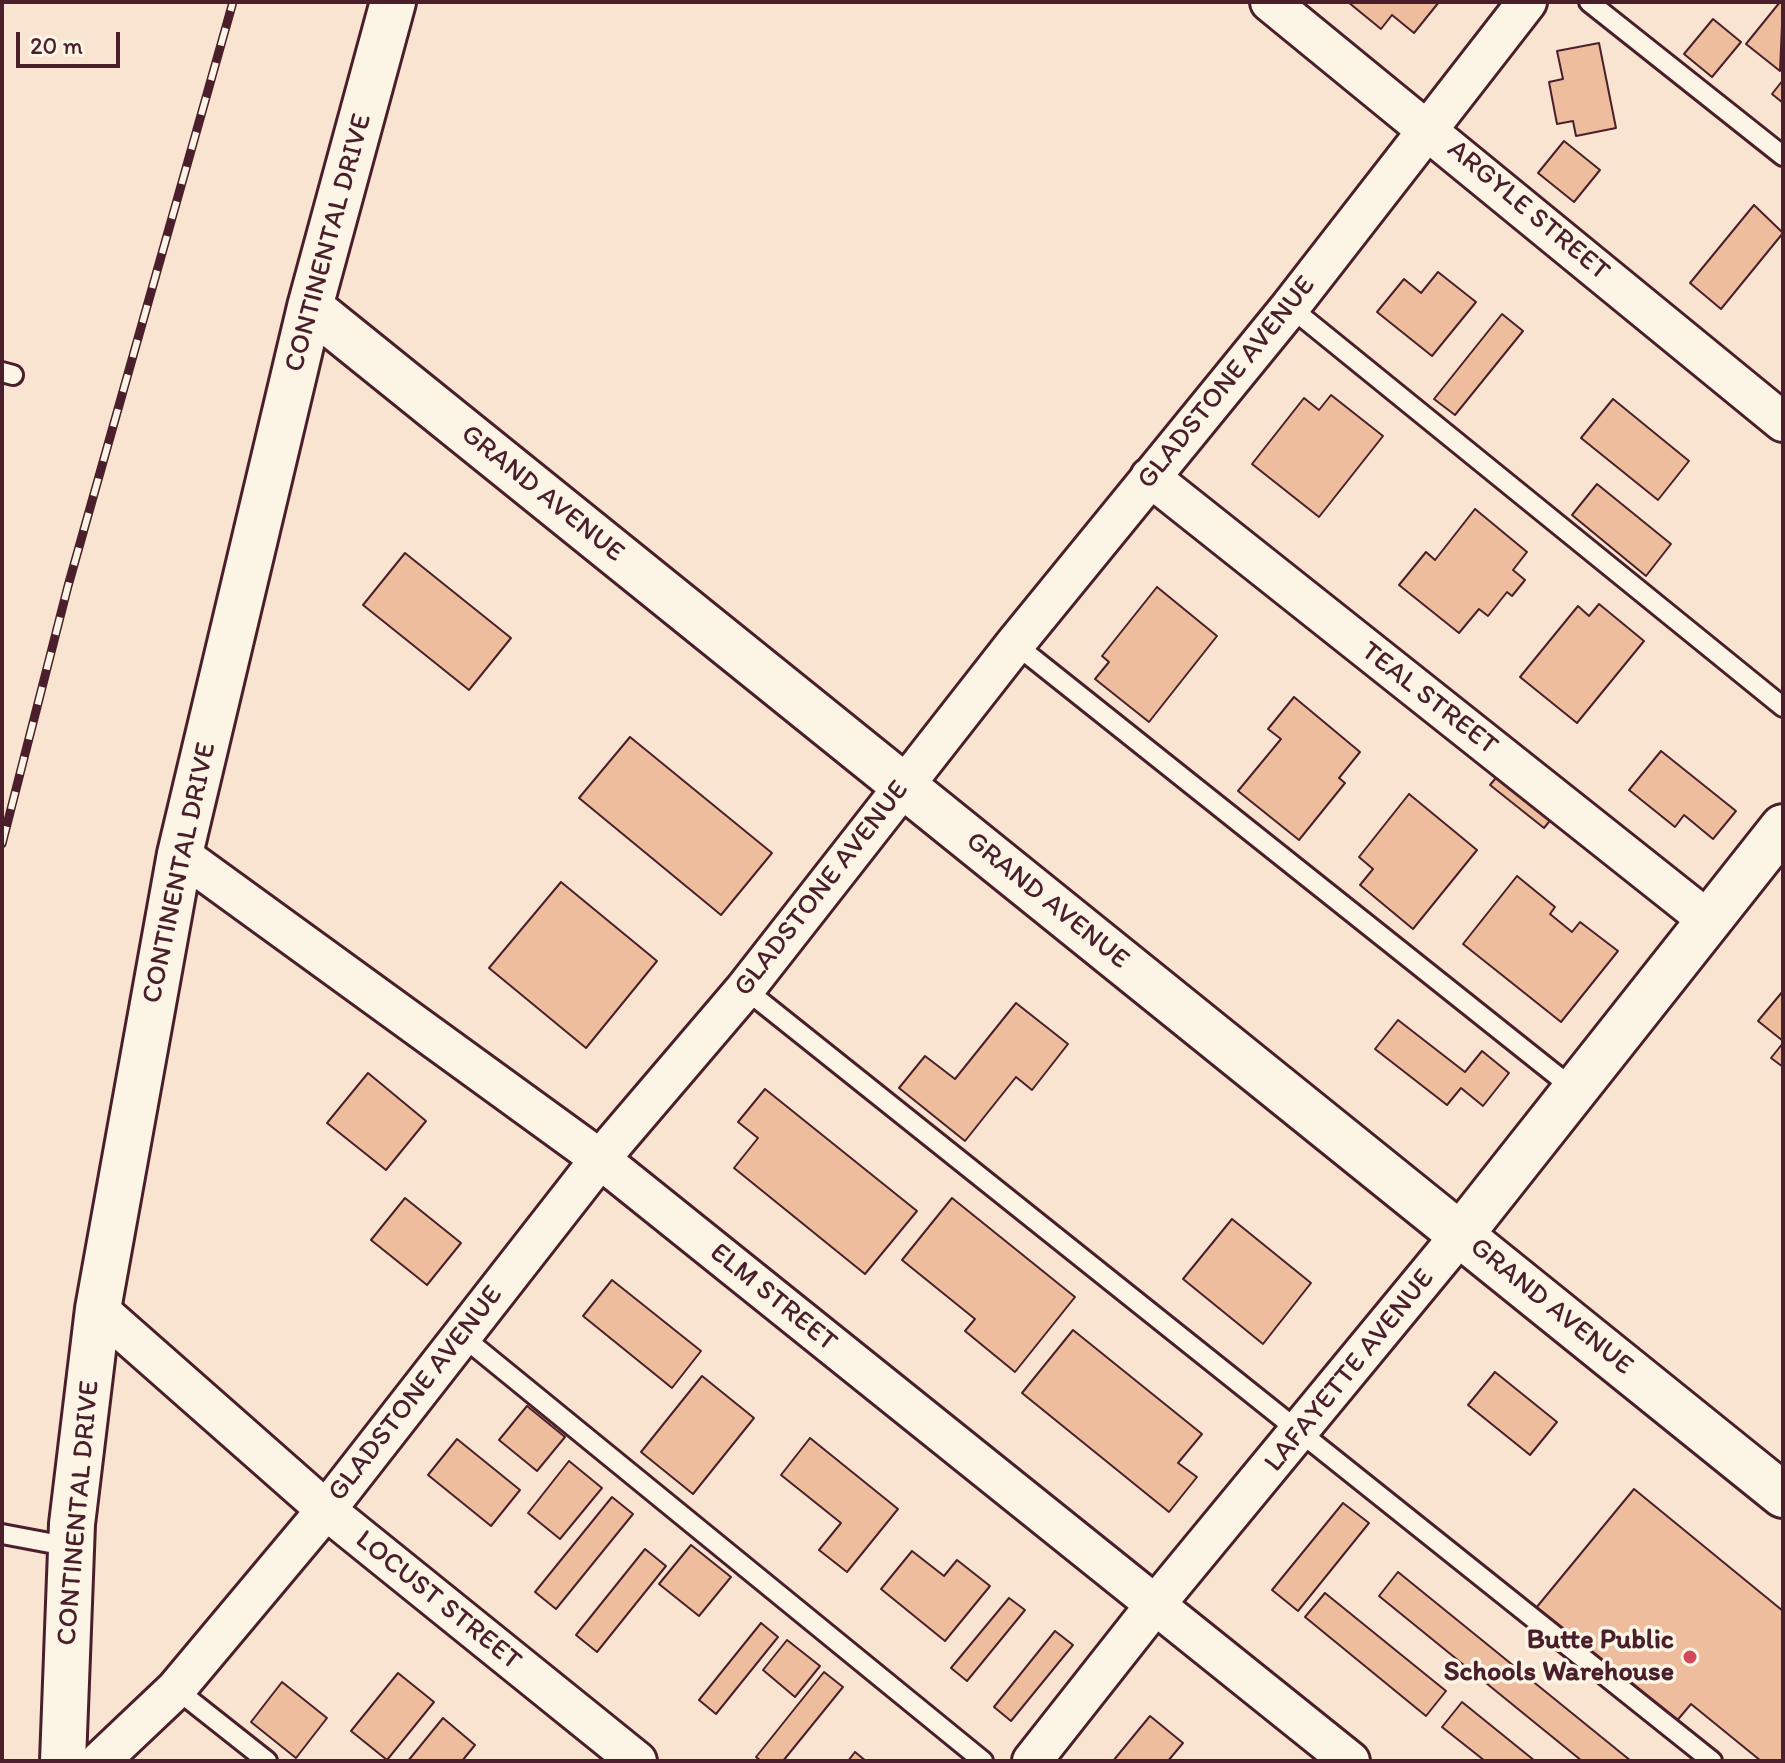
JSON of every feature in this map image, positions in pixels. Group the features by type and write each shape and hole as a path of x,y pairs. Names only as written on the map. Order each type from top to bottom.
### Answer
{"main road":[{"name":"CONTINENTAL DRIVE","path":"63,1761 71,1547 98,1309 180,854 310,307 393,2"},
{"name":"GRAND AVENUE","path":"310,307 1783,1495"},
{"name":"LAFAYETTE AVENUE","path":"1461,1234 1783,827"}],"street":[{"name":"ARGYLE STREET","path":"1270,2 1783,422"},
{"name":"GLADSTONE AVENUE","path":"100,1761 176,1689 326,1510 600,1159 745,989 1015,644 1290,307 1527,2"},
{"name":"TEAL STREET","path":"1150,477 1709,921"},
{"name":"ELM STREET","path":"180,854 600,1159 1350,1761"},
{"name":"LAFAYETTE AVENUE","path":"1032,1761 1155,1605 1461,1234"},
{"name":"LOCUST STREET","path":"98,1309 326,1510 637,1761"}],"lane":[{"path":"1589,2 1783,156"},
{"path":"1290,307 1783,707"},
{"path":"1015,644 1575,1090"},
{"path":"745,989 1712,1761"},
{"path":"462,1336 983,1761"},
{"path":"2,1534 71,1547"},
{"path":"176,1689 267,1761"}],"building":[{"path":"1348,2 1439,2 1414,33 1392,15 1381,29"},
{"path":"1783,2 1780,71 1746,44"},
{"path":"1713,19 1741,42 1712,77 1684,54"},
{"path":"1599,43 1616,128 1576,136 1573,121 1557,124 1549,82 1563,79 1557,51"},
{"path":"1783,80 1783,103 1772,94"},
{"path":"1564,141 1600,170 1574,202 1538,173"},
{"path":"1754,205 1783,233 1721,309 1690,283"},
{"path":"1438,272 1476,302 1432,356 1377,312 1404,279 1421,293"},
{"path":"1502,314 1523,331 1455,415 1434,399"},
{"path":"1331,395 1383,436 1319,517 1252,464 1304,398 1319,410"},
{"path":"1613,399 1689,461 1658,500 1581,438"},
{"path":"1597,484 1671,544 1646,576 1572,515"},
{"path":"1475,509 1527,552 1513,570 1525,580 1512,596 1507,592 1488,616 1479,609 1459,633 1399,585 1426,552 1435,560"},
{"path":"405,553 511,638 469,690 363,605"},
{"path":"1157,587 1217,636 1149,722 1095,679 1109,662 1102,656"},
{"path":"1599,604 1644,641 1577,723 1520,677 1578,606 1589,616"},
{"path":"1294,697 1360,752 1339,778 1345,783 1299,840 1238,791 1281,739 1268,729"},
{"path":"630,737 772,853 721,915 579,798"},
{"path":"1521,748 1574,791 1544,828 1490,785"},
{"path":"1661,751 1736,811 1713,839 1684,815 1675,827 1629,790"},
{"path":"1409,794 1477,850 1413,929 1360,885 1373,869 1359,857"},
{"path":"1517,876 1555,907 1550,914 1572,932 1580,922 1618,951 1561,1022 1463,944"},
{"path":"561,882 657,961 586,1048 489,968"},
{"path":"1783,991 1783,1041 1758,1021"},
{"path":"1016,1003 1068,1044 1032,1090 1016,1077 965,1141 899,1088 925,1056 955,1079"},
{"path":"1398,1020 1465,1072 1482,1051 1509,1073 1483,1106 1461,1088 1447,1105 1375,1049"},
{"path":"1783,1043 1783,1067 1771,1058"},
{"path":"368,1073 426,1121 386,1170 327,1123"},
{"path":"765,1089 917,1211 865,1274 734,1168 758,1138 738,1122"},
{"path":"405,1198 461,1243 427,1285 371,1240"},
{"path":"952,1198 1075,1297 1015,1372 965,1331 975,1319 902,1260"},
{"path":"1232,1219 1311,1283 1263,1344 1183,1279"},
{"path":"612,1280 701,1351 672,1388 583,1316"},
{"path":"1073,1330 1202,1434 1178,1463 1197,1477 1169,1512 1022,1393"},
{"path":"1495,1372 1557,1422 1530,1455 1468,1405"},
{"path":"702,1376 754,1418 693,1494 641,1452"},
{"path":"527,1406 565,1437 537,1471 499,1440"},
{"path":"810,1438 898,1509 847,1572 819,1550 841,1523 781,1475"},
{"path":"457,1439 520,1490 491,1526 428,1475"},
{"path":"569,1461 602,1488 560,1539 528,1513"},
{"name":"Butte Public Schools Warehouse","path":"1634,1489 1783,1611 1783,1761 1761,1761 1691,1704 1675,1723 1536,1608"},
{"path":"612,1497 633,1514 556,1609 535,1592"},
{"path":"1343,1503 1369,1523 1298,1611 1272,1590"},
{"path":"691,1545 731,1577 699,1616 659,1584"},
{"path":"645,1549 666,1566 597,1652 576,1635"},
{"path":"912,1551 944,1576 957,1560 990,1586 945,1641 881,1589"},
{"path":"1398,1572 1631,1761 1582,1761 1379,1596"},
{"path":"1325,1593 1446,1691 1426,1716 1305,1617"},
{"path":"1009,1598 1025,1610 967,1681 951,1668"},
{"path":"761,1623 778,1637 716,1714 699,1700"},
{"path":"1055,1631 1073,1645 1011,1721 994,1707"},
{"path":"787,1640 820,1666 795,1697 763,1670"},
{"path":"824,1672 843,1687 783,1761 761,1761 756,1757"},
{"path":"398,1673 434,1702 387,1760 351,1731"},
{"path":"282,1682 327,1718 296,1758 251,1722"},
{"path":"1462,1702 1535,1761 1485,1761 1442,1727"},
{"path":"1150,1716 1183,1743 1168,1761 1113,1761"},
{"path":"443,1718 475,1745 462,1761 408,1761"},
{"path":"855,1752 866,1761 848,1761"}],"railway":[{"path":"2,844 68,586 233,2"}],"place":[{"name":"Butte Public Schools Warehouse","path":"1690,1657"}]}
